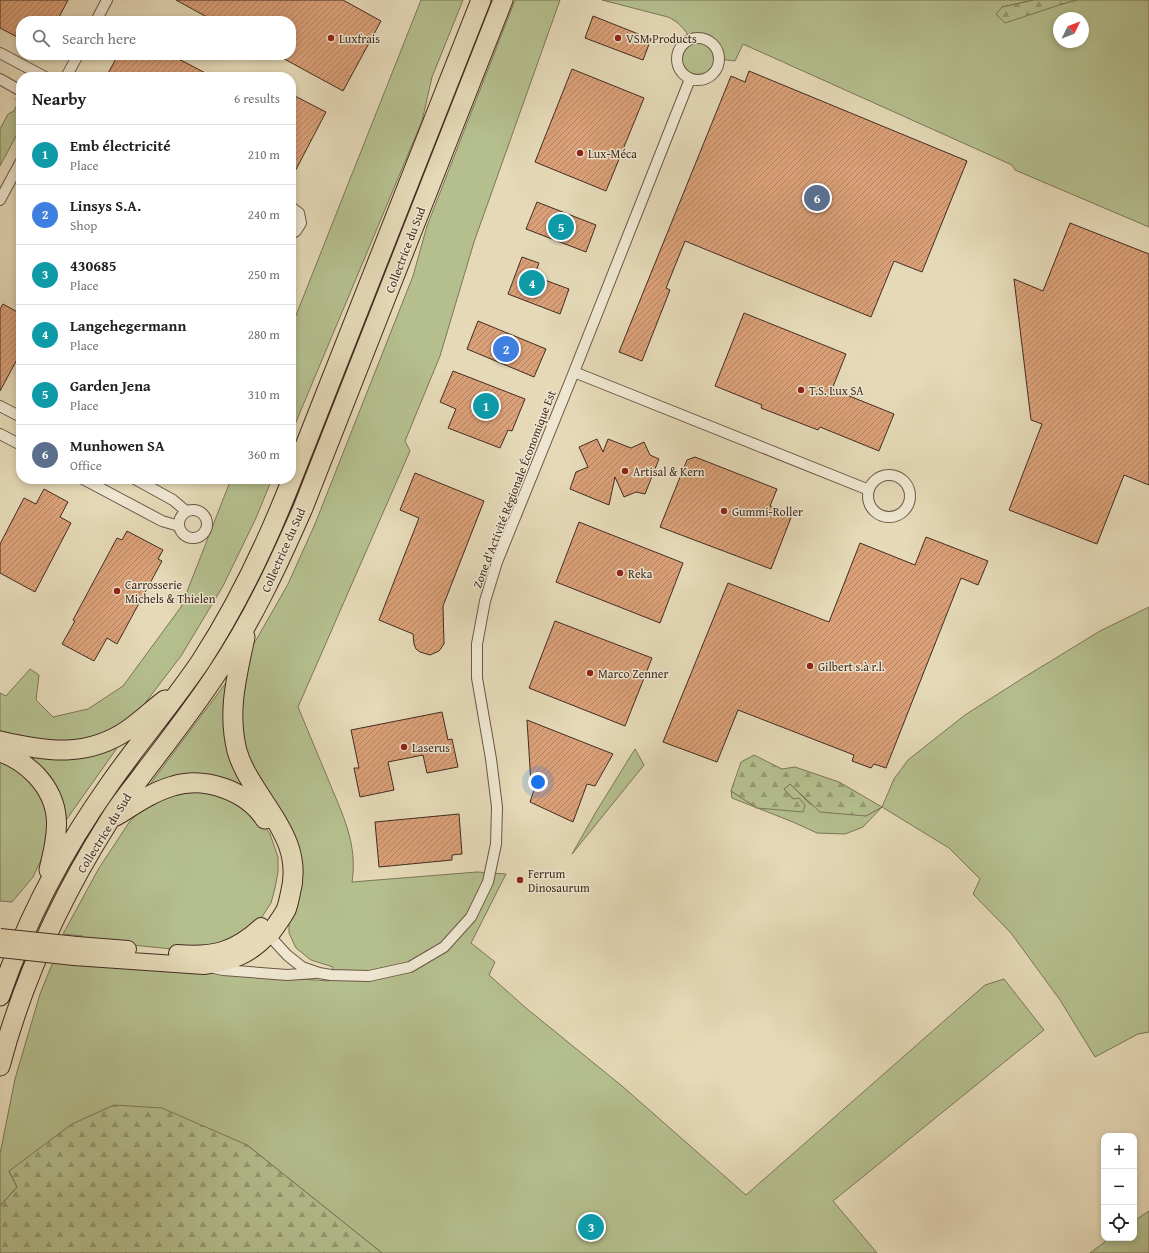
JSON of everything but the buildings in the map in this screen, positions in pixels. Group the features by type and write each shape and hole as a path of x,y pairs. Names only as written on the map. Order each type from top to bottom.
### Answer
{"highway":[{"name":"Collectrice du Sud","path":"296,467 480,0"},
{"name":"Collectrice du Sud","path":"0,1066 24,988 50,927 69,890 110,820 187,716 216,674 248,624 281,560 306,501 503,0"},
{"name":"Collectrice du Sud","path":"0,996 29,922 61,861 105,790 201,661 230,612 259,558 289,484"},
{"path":"248,624 233,698 233,731 237,752 248,776 279,824 292,854 294,869 293,886 287,909 265,931"},
{"path":"0,740 51,751 72,750 91,746 108,740 129,729 185,683"},
{"path":"0,752 6,753 28,766 45,785 55,807 56,839 44,895"},
{"path":"110,820 154,793 174,785 198,783 221,786 243,796 260,812 274,833 282,857 282,872 275,905 265,931"}],"main road":[{"path":"0,949 191,954 219,952 235,946 251,935 265,931"},
{"path":"0,936 76,951 204,966 242,957 260,946 265,931"}],"street":[{"path":"99,16 107,0"},
{"path":"691,39 704,39 715,46 718,52 718,65 716,72 705,80 698,81 690,79 685,77 680,72 677,66 677,52 680,46 691,39"},
{"path":"0,53 36,72"},
{"path":"69,72 75,60"},
{"path":"0,79 16,88"},
{"name":"Zone d'Activité Régionale Économique Est","path":"204,966 223,970 287,975 319,973 369,976 410,967 444,947 471,917 488,882 496,844 497,807 491,759 477,678 478,644 485,601 497,562 690,79"},
{"path":"0,200 16,170"},
{"path":"296,211 301,222 296,231"},
{"path":"574,372 869,490"},
{"path":"0,406 16,414"},
{"path":"0,434 16,442"},
{"path":"883,476 896,477 902,480 907,486 909,499 907,506 903,512 898,515 884,517 873,510 869,504 869,490 877,479 883,476"},
{"path":"92,484 162,521 179,526"},
{"path":"144,484 173,500 186,511"},
{"path":"191,510 200,512 206,519 207,528 201,536 192,538 183,534 179,526 180,517 186,511 191,510"},
{"name":"Zone d'Activité Régionale Économique Est","path":"265,931 287,955 302,967 319,973"}],"green space":[{"path":"421,0 463,0 432,77 422,121 296,422 296,315"},
{"path":"515,0 560,0 474,242 440,356 405,441 410,451 298,707 348,829 353,854 352,882 477,872 506,874 471,943 495,962 489,975 526,1008 622,1086 746,1195 985,985 1004,979 1044,1030 833,1201 877,1253 382,1253 247,1145 9,1171 17,1187 0,1206 0,1154 15,1079 40,994 53,962 67,959 231,974 329,981 333,967 311,960 296,948 289,933 289,921 300,888 253,775 237,723 251,649 288,584 315,524 413,276 427,226"},
{"path":"602,0 1034,0 1002,7 1062,4 1077,0 1149,0 1149,227 1015,170 1012,165 743,44 735,61 719,59 718,65 712,75 702,80 691,80 680,72 677,67 676,56 681,46 691,39 675,21 668,17"},
{"path":"1034,0 1077,0 1005,23 996,14 1002,7"},
{"path":"16,107 16,136 0,166 0,129 8,114 14,111"},
{"path":"229,484 270,484 256,518 223,586 181,656 139,711 106,735 66,745 0,733 0,693 6,696 30,669 39,675 36,700 53,717 88,709 123,686 181,607"},
{"path":"1149,607 1149,1032 1138,1034 1095,1057 1060,1000 1011,933 973,894 980,879 949,848 882,807 894,779 908,760 965,715 1100,631"},
{"path":"234,672 228,710 263,807 237,787 145,791"},
{"path":"114,743 117,748 64,823 26,752"},
{"path":"635,749 644,765 572,854 596,812"},
{"path":"754,755 782,769 795,767 839,782 882,807 866,816 820,812 790,784 784,789 793,799 799,798 805,805 803,812 757,808 731,791 741,762"},
{"path":"0,757 26,770 51,809 47,847 33,877 12,902 0,901"},
{"path":"790,784 810,804 866,816 882,807 863,827 845,834 817,833 757,808 793,799 784,789"},
{"path":"175,790 219,791 256,814 270,834 278,857 278,872 271,903 258,923 232,942 192,951 82,940 83,936 63,934 99,868 130,821 152,800"},
{"path":"731,791 756,808 732,798"},
{"path":"114,1105 162,1108 247,1145 382,1253 0,1253 0,1206 17,1187 9,1171 72,1124"},
{"path":"1149,1211 1149,1253 1090,1253 1106,1241 1137,1241 1137,1219"}],"place":[{"name":"Luxfrais","path":"331,38"},
{"name":"VSM Products","path":"618,38"},
{"name":"Lux-Méca","path":"580,153"},
{"name":"Munhowen SA","path":"817,198"},
{"name":"Garden Jena","path":"561,227"},
{"name":"Langehegermann","path":"532,283"},
{"name":"Linsys S.A.","path":"506,349"},
{"name":"T.S. Lux SA","path":"801,390"},
{"name":"Emb électricité","path":"486,406"},
{"name":"Artisal & Kern","path":"625,471"},
{"name":"Gummi-Roller","path":"724,511"},
{"name":"Reka","path":"620,573"},
{"name":"Carrosserie Michels & Thielen","path":"117,591"},
{"name":"Gilbert s.à r.l.","path":"810,666"},
{"name":"Marco Zenner","path":"590,673"},
{"name":"Laserus","path":"404,747"},
{"name":"Ferrum Dinosaurum","path":"520,880"},
{"name":"430685","path":"591,1227"}]}
